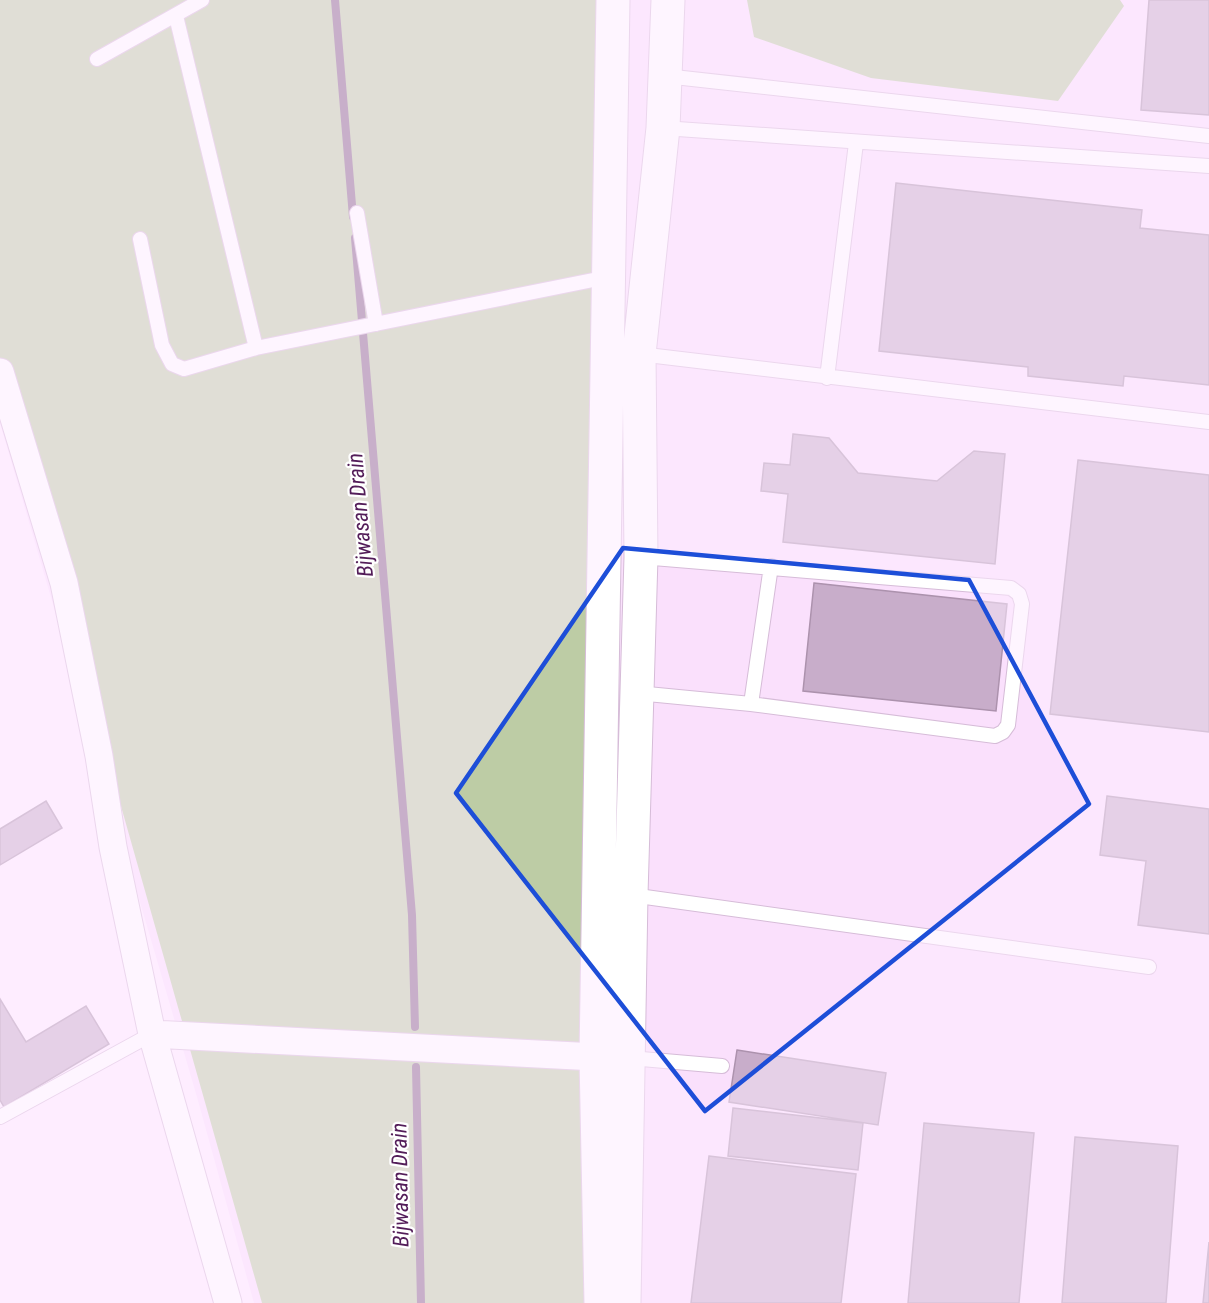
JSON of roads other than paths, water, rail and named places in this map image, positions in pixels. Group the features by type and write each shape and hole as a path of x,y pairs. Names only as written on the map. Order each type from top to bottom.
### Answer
{"street":[{"path":"601,1303 596,1057 613,0"},
{"path":"624,1303 631,895 641,557 639,354 663,128 668,0"},
{"path":"0,372 64,583 99,756 113,847 152,1034 228,1303"},
{"path":"152,1034 596,1057"}],"lane":[{"path":"97,58 202,0"},
{"path":"176,16 256,348"},
{"path":"665,75 1209,136"},
{"path":"663,128 1209,166"},
{"path":"827,378 856,143"},
{"path":"357,213 375,324"},
{"path":"140,239 162,345 172,364 184,369 256,348 609,277"},
{"path":"639,354 1209,422"},
{"path":"637,693 751,704 995,736 1003,732 1008,725 1022,604 1019,594 1011,588 771,566 641,557"},
{"path":"751,704 771,566"},
{"path":"631,895 1149,967"},
{"path":"0,1117 152,1034"},
{"path":"630,1058 722,1066"}],"waterway":[{"name":"Bijwasan Drain","path":"335,0 353,217"},
{"name":"Bijwasan Drain","path":"355,238 412,915 415,1027"},
{"name":"Bijwasan Drain","path":"416,1067 421,1303"}]}
